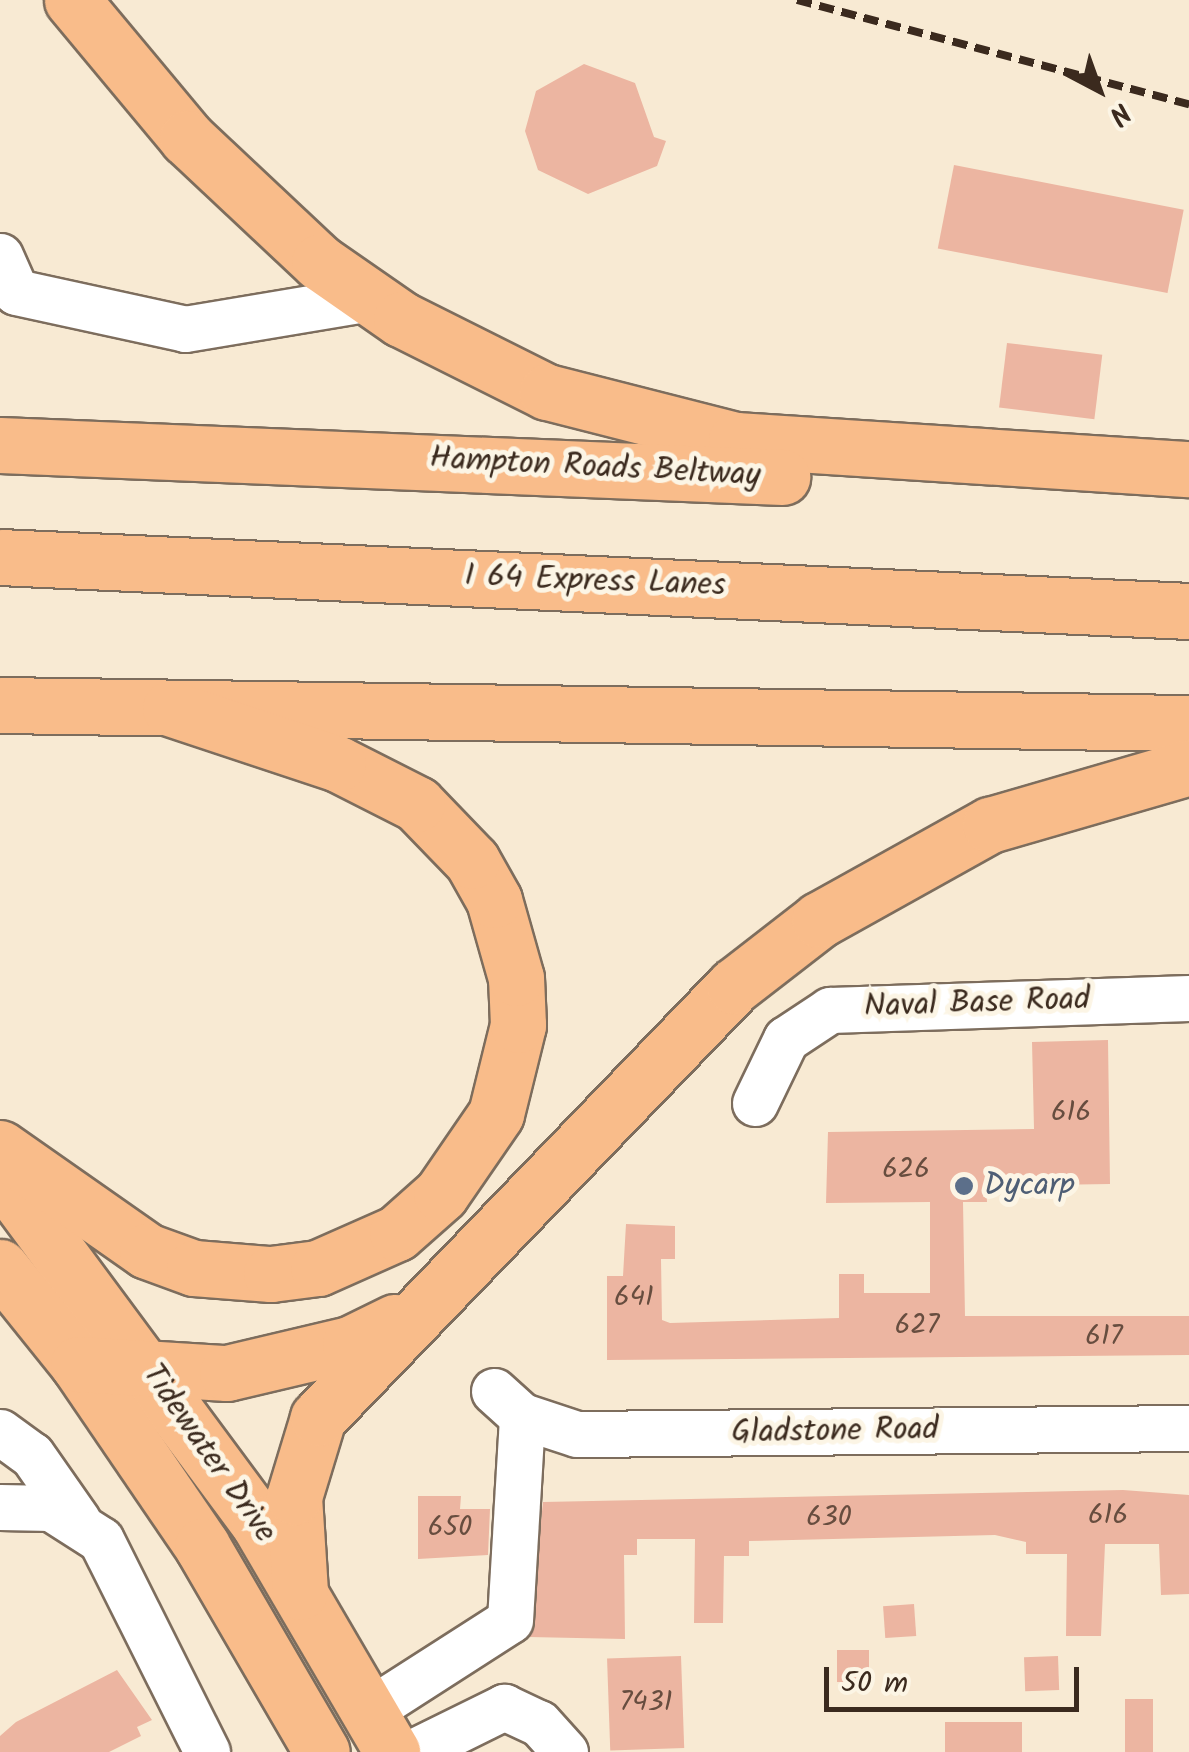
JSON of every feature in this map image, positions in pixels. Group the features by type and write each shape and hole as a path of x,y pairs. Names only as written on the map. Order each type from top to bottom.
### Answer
{"main road":[{"path":"72,0 250,203 370,298 547,392 736,440 1189,469"},
{"name":"Hampton Roads Beltway","path":"0,445 542,464 1189,503"},
{"name":"I 64 Express Lanes","path":"0,557 1189,611"},
{"path":"0,705 1189,722"},
{"path":"0,1148 147,1252 194,1268 271,1274 318,1268 397,1233 442,1194 496,1114 518,1024 516,978 494,900 472,861 417,804 338,764 170,708"},
{"path":"300,1592 294,1497 302,1446 412,1314 734,986 819,920 990,825 1189,767"},
{"name":"Tidewater Drive","path":"0,1174 153,1374 300,1592 380,1731"},
{"name":"Tidewater Drive","path":"0,1267 78,1364 202,1546 322,1752"},
{"path":"78,1364 153,1374 228,1373 350,1344 412,1314"}],"street":[{"path":"5,283 185,329 370,298"},
{"name":"Naval Base Road","path":"755,1103 786,1039 830,1010 1189,998"},
{"name":"Gladstone Road","path":"380,1731 510,1620 508,1403 577,1434 1189,1428"},
{"path":"0,1432 32,1455 78,1521"},
{"path":"0,1507 51,1508 78,1521 101,1540 207,1752"},
{"path":"413,1752 504,1707 538,1723 565,1752"}],"building":[{"path":"584,64 635,83 654,137 666,141 657,166 588,194 538,170 525,131 536,91"},
{"path":"954,165 1184,210 1167,293 938,248"},
{"path":"1007,343 1102,355 1094,419 999,408"},
{"path":"1108,1040 1110,1184 986,1186 987,1202 963,1202 965,1316 1189,1316 1189,1355 607,1360 607,1276 623,1276 626,1224 675,1226 675,1259 661,1259 662,1320 670,1323 839,1318 839,1274 864,1274 864,1293 930,1293 930,1202 826,1203 828,1132 1034,1129 1032,1042"},
{"path":"1123,1490 1189,1495 1189,1594 1161,1595 1159,1544 1105,1544 1101,1636 1066,1636 1067,1554 1026,1554 1026,1542 995,1535 749,1541 749,1556 724,1556 723,1623 694,1623 695,1539 637,1539 637,1555 624,1555 625,1639 529,1637 543,1502"},
{"path":"418,1496 461,1496 460,1509 490,1509 488,1555 418,1559"},
{"path":"914,1604 916,1636 885,1638 883,1606"},
{"path":"837,1650 869,1650 869,1682 837,1682"},
{"path":"681,1656 684,1748 610,1751 607,1659"},
{"path":"1058,1656 1059,1690 1025,1691 1024,1657"},
{"path":"117,1670 152,1720 137,1727 141,1736 109,1752 0,1752 0,1736 16,1722"},
{"path":"1125,1699 1153,1699 1153,1752 1125,1752"},
{"path":"945,1722 1022,1722 1022,1752 945,1752"}],"railway":[{"path":"797,0 1189,104"}],"place":[{"name":"Dycarp","path":"964,1186"}]}
